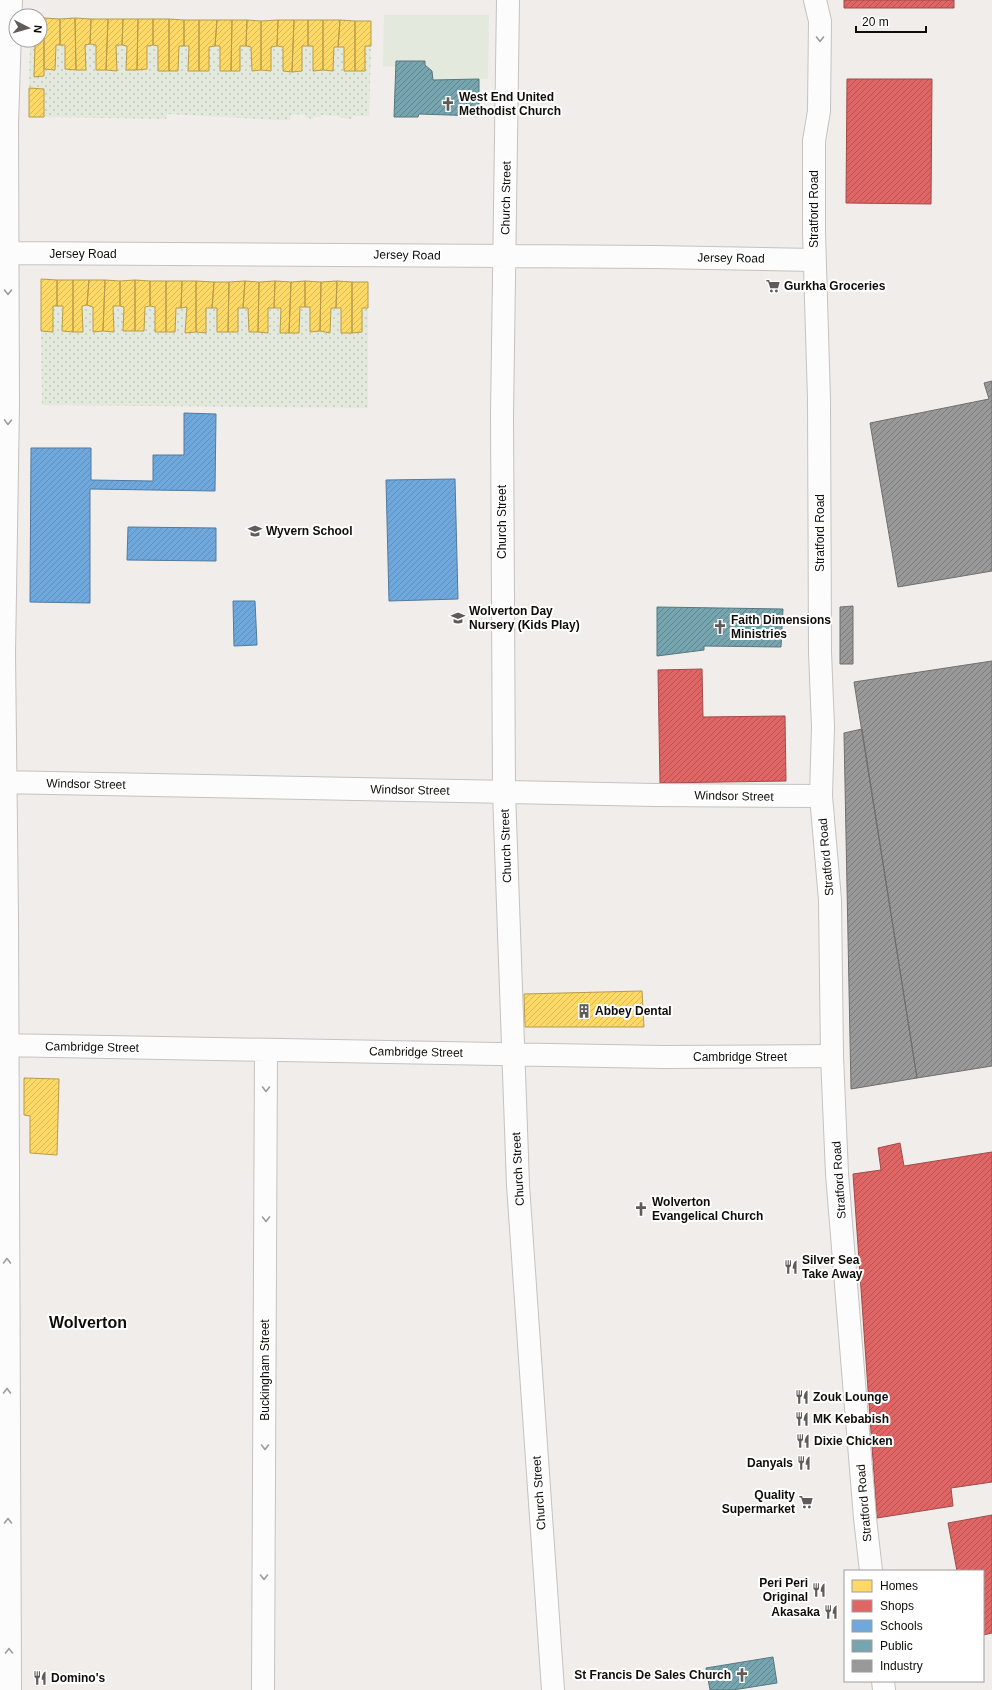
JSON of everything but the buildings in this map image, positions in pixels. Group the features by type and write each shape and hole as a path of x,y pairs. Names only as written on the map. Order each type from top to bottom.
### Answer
{"street":[{"path":"10,1690 4,1565 2,782 4,654 4,253 11,0"},
{"name":"Church Street","path":"508,0 502,416 504,792 518,1185 553,1690"},
{"name":"Stratford Road","path":"812,0 804,22 806,110 814,141"},
{"name":"Stratford Road","path":"815,0 820,21 820,103 814,141 814,260 819,399 820,644 823,727 821,796 830,900 832,1056 837,1174 870,1570"},
{"name":"Jersey Road","path":"4,253 655,257 814,260"},
{"name":"Windsor Street","path":"2,782 504,792 821,796"},
{"name":"Cambridge Street","path":"3,1045 663,1057 832,1056"},
{"name":"Buckingham Street","path":"263,1690 266,1050"}],"shaded area":[{"path":"384,15 489,15 488,79 433,80 432,71 425,65 425,61 396,61 396,67 383,66"},
{"path":"56,45 65,45 65,69 86,70 85,45 96,45 96,70 117,71 116,45 127,46 126,70 147,69 147,46 189,46 188,71 209,71 209,47 220,46 220,71 240,71 240,46 251,47 252,71 270,71 271,47 283,47 283,71 302,71 302,46 313,46 313,71 333,71 334,47 344,47 344,71 365,71 365,46 371,46 369,116 353,116 351,119 338,116 321,115 321,117 314,117 313,119 306,118 305,114 291,115 290,120 167,114 166,119 44,117 44,89 29,88 30,48 35,48 35,77 44,76 44,69 55,70"},
{"path":"87,305 93,307 94,331 114,332 113,306 124,307 124,331 144,331 145,307 155,307 155,332 166,332 176,308 187,307 185,333 206,333 206,308 217,308 217,332 238,332 238,308 248,308 249,332 268,332 268,308 281,308 280,333 299,333 300,307 310,307 310,332 320,331 330,333 331,308 341,308 352,333 362,332 362,308 368,308 368,408 42,405 41,331 53,306 62,306 62,331 83,332 82,306"}],"place":[{"name":"West End United Methodist Church","path":"448,104"},
{"name":"Gurkha Groceries","path":"773,286"},
{"name":"Wyvern School","path":"255,531"},
{"name":"Wolverton Day Nursery (Kids Play)","path":"458,618"},
{"name":"Faith Dimensions Ministries","path":"720,627"},
{"name":"Abbey Dental","path":"584,1011"},
{"name":"Wolverton Evangelical Church","path":"641,1209"},
{"name":"Silver Sea Take Away","path":"791,1267"},
{"name":"Zouk Lounge","path":"802,1397"},
{"name":"MK Kebabish","path":"802,1419"},
{"name":"Dixie Chicken","path":"803,1441"},
{"name":"Danyals","path":"804,1463"},
{"name":"Quality Supermarket","path":"806,1502"},
{"name":"Peri Peri Original","path":"819,1590"},
{"name":"Akasaka","path":"831,1612"},
{"name":"St Francis De Sales Church","path":"742,1675"},
{"name":"Domino's","path":"40,1678"}],"district":[{"name":"Wolverton","path":"88,1322"}]}
